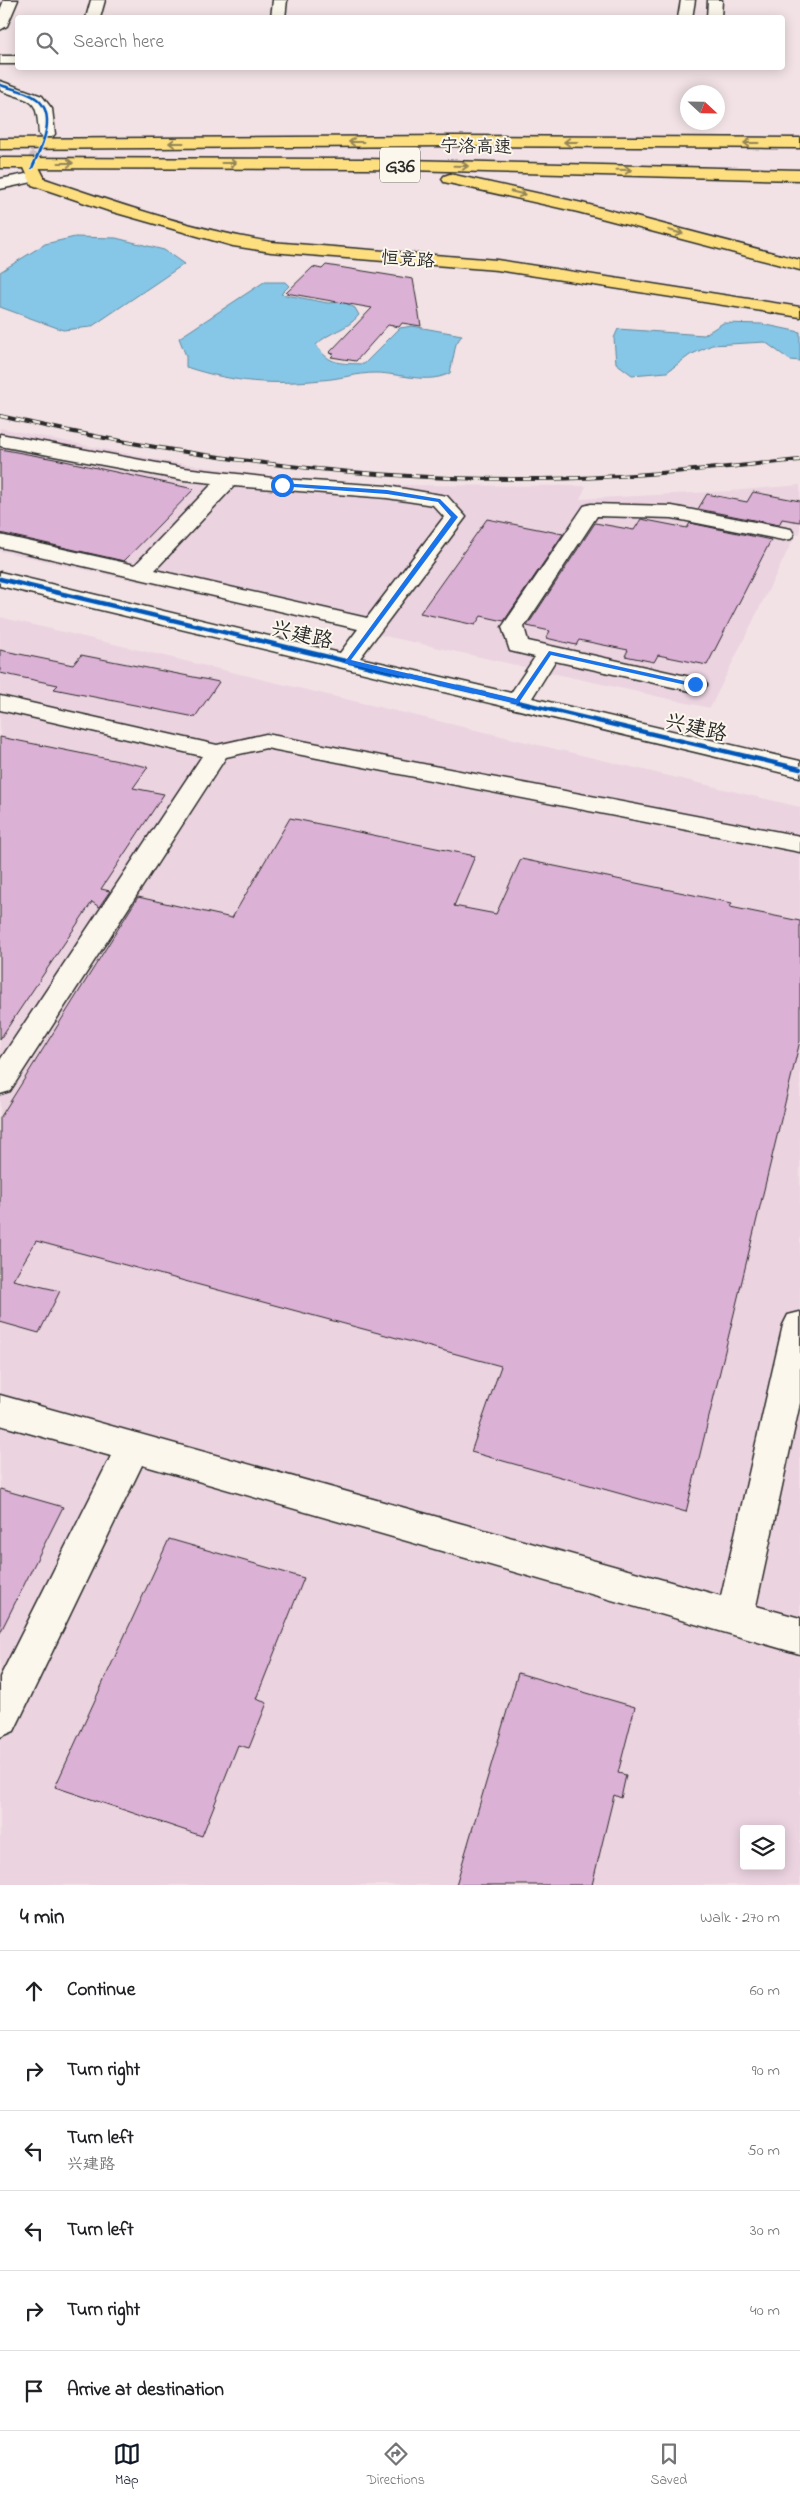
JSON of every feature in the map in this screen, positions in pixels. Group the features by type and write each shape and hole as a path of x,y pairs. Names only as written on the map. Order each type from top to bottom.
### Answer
{"main road":[{"name":"宁洛高速","path":"0,144 444,141 800,143"},
{"name":"宁洛高速","path":"0,163 367,164 800,175"},
{"path":"367,164 507,190 638,221 800,265"},
{"name":"恒竞路","path":"34,173 38,182 112,207 233,241 270,247 497,265 556,272 800,312"}],"street":[{"path":"0,26 11,0"},
{"path":"95,15 98,0"},
{"path":"278,15 280,0"},
{"path":"686,15 688,0"},
{"path":"714,15 715,0"},
{"path":"0,60 15,60"},
{"path":"0,85 37,99 45,109 47,134"},
{"path":"0,184 34,173"},
{"path":"0,440 184,474 387,492 440,500 455,517 346,661"},
{"path":"140,573 229,479"},
{"path":"695,684 518,646 513,627 591,510 672,512 782,534"},
{"path":"0,541 373,626"},
{"name":"兴建路","path":"0,579 800,769"},
{"path":"518,702 549,653"},
{"path":"0,703 217,752 266,741 800,844"},
{"path":"0,1083 217,752"},
{"path":"734,1618 800,1325"},
{"path":"0,1410 800,1636"},
{"path":"0,1718 133,1448"}],"shaded area":[{"path":"0,428 164,461 291,479 371,485 586,486 580,499 730,491 800,485 800,534 796,534 710,708 0,551"},
{"path":"0,617 800,807 800,1885 0,1885"}],"water":[{"path":"75,237 116,238 164,250 184,264 91,327 63,330 0,307 0,272 45,244"},
{"path":"264,282 285,282 289,286 281,294 328,303 344,302 355,308 359,315 354,320 316,345 331,360 342,363 364,364 400,328 412,326 462,335 456,344 450,373 432,378 413,378 375,373 322,380 270,382 237,379 186,367 186,356 179,338"},
{"path":"723,323 762,324 800,332 800,361 790,360 765,342 712,345 690,355 667,372 632,375 616,363 614,338 618,329 704,335"}],"building":[{"path":"326,265 413,279 421,326 402,323 399,327 388,325 356,361 331,357 334,354 329,353 372,308 286,293 313,267 322,269"},
{"path":"0,449 194,489 124,561 0,533"},
{"path":"753,492 800,501 800,522 782,519 779,525 698,509 707,494 747,502"},
{"path":"487,519 563,534 504,621 481,616 475,625 420,613"},
{"path":"641,519 687,528 690,523 771,540 707,665 658,655 654,662 625,656 628,650 579,640 576,645 546,638 550,631 527,626 595,523 634,530"},
{"path":"0,650 73,665 81,655 219,682 195,717 54,689 58,685 0,673"},
{"path":"0,737 148,767 133,788 164,794 101,889 110,891 99,907 92,902 0,1039"},
{"path":"290,818 475,856 454,906 496,914 521,859 732,903 730,907 800,921 800,1041 686,1512 471,1452 501,1366 36,1241 13,1280 60,1291 39,1333 0,1322 0,1118 138,897 232,918"},
{"path":"0,1489 63,1507 0,1633"},
{"path":"169,1539 304,1578 256,1699 267,1703 249,1748 238,1745 202,1836 55,1787"},
{"path":"518,1673 635,1707 618,1773 626,1775 621,1798 614,1795 592,1885 456,1885"}],"tunnel":[{"path":"32,168 47,134"}],"railway":[{"path":"0,416 67,431 201,454 269,464 405,476 473,479 606,477 800,460"}],"cycle path":[{"path":"0,85 37,99 47,114 46,133 32,168"},
{"path":"0,579 800,769"}],"route":[{"path":"282,485 387,492 440,500 455,517 346,661 518,702 549,653 695,684"}]}
